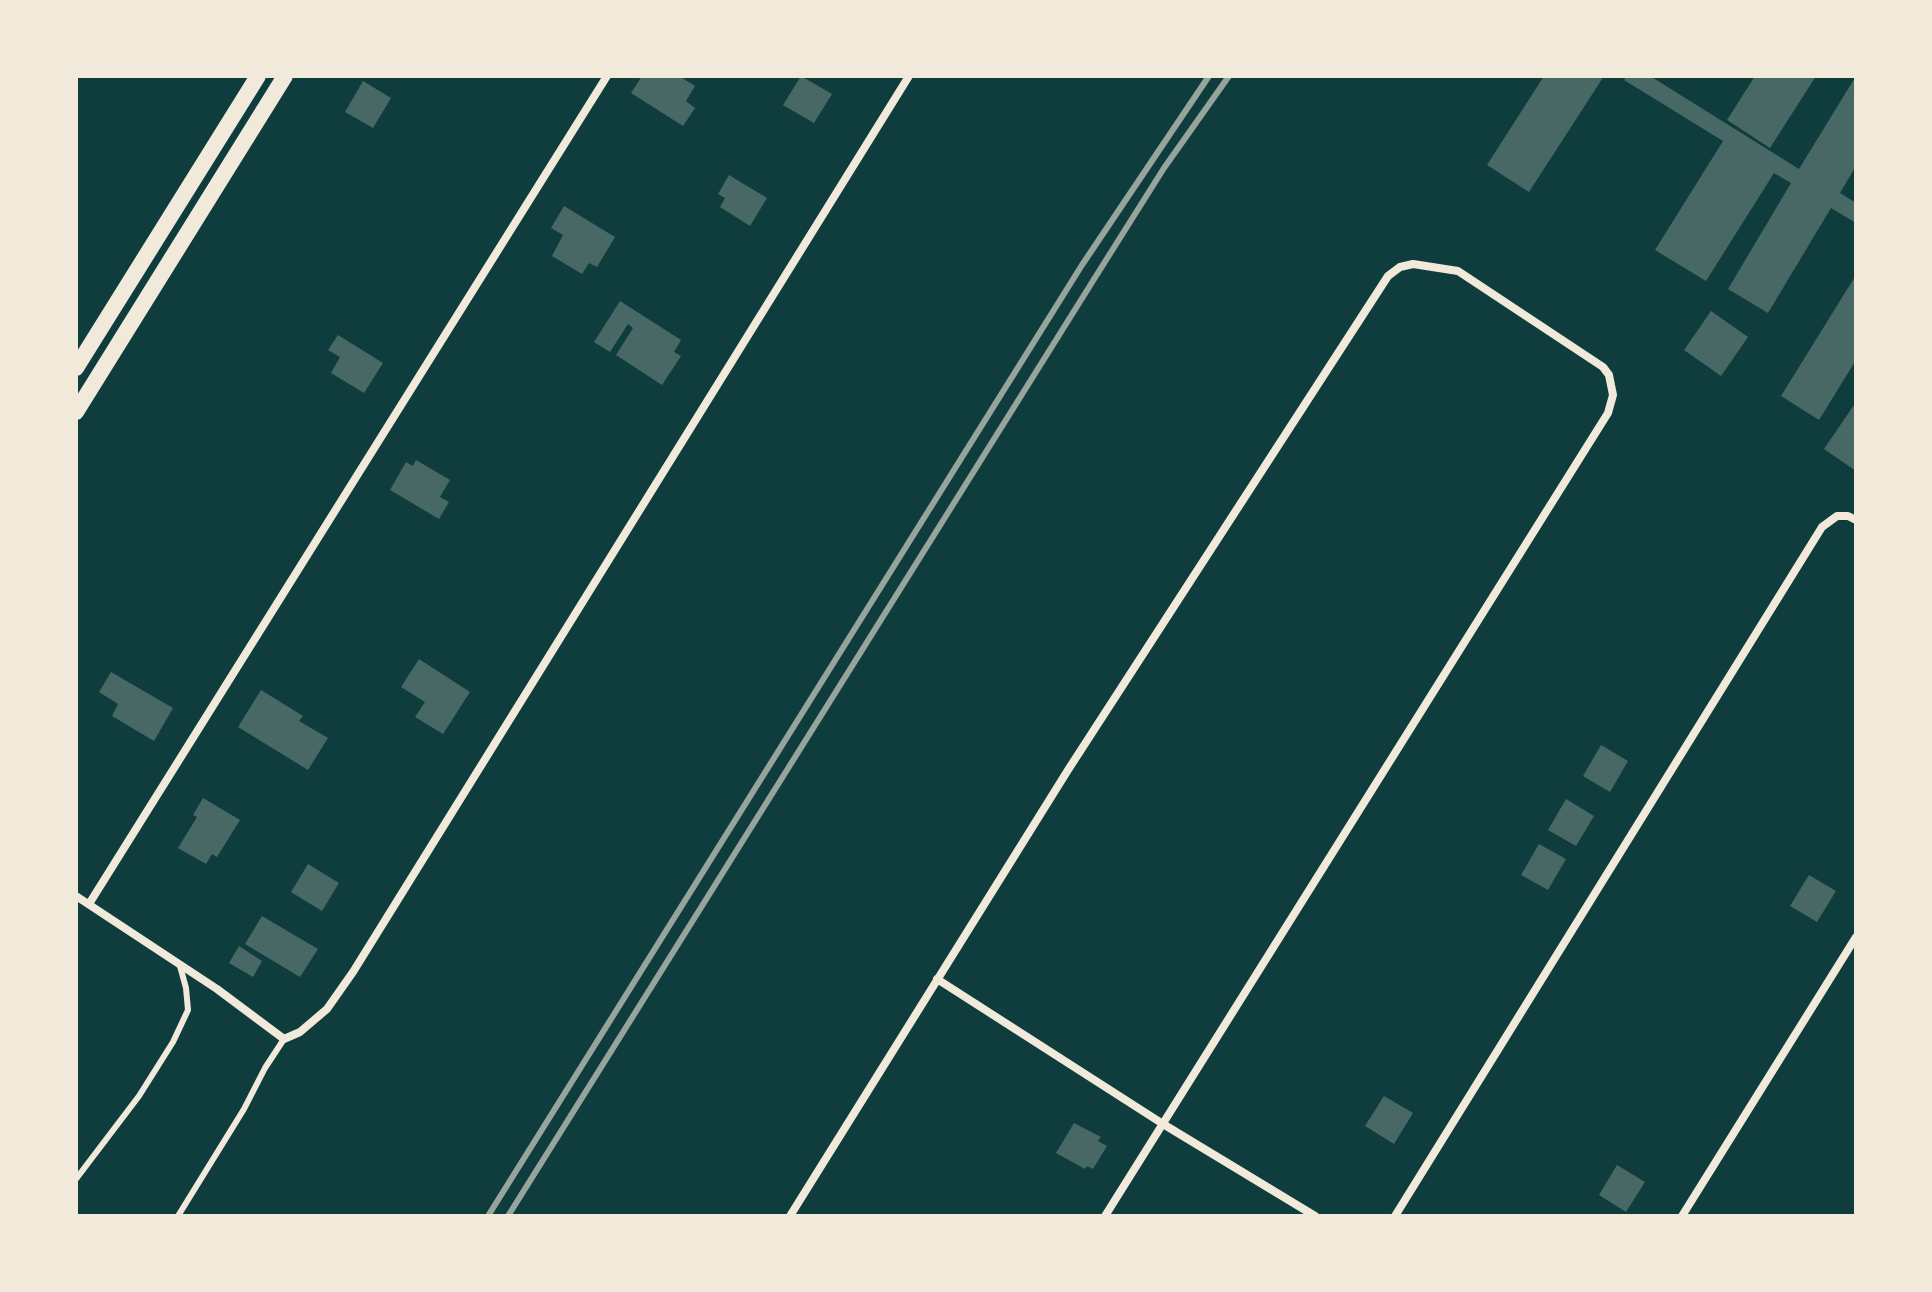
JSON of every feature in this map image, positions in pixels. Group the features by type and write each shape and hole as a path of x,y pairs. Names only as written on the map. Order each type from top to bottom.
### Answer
{"main road":[{"path":"76,368 258,76"},
{"path":"76,412 285,76"}],"street":[{"path":"89,904 607,76"},
{"path":"76,896 179,963 284,1039 300,1032 320,1015 353,972 909,76"},
{"path":"790,1216 1174,603 1388,276 1400,267 1413,264 1458,271 1594,359 1609,375 1613,395 1608,413 1105,1216"},
{"path":"1395,1216 1822,527 1837,516 1856,520"},
{"path":"1682,1216 1856,937"},
{"path":"937,979 1163,1124 1315,1216"}],"lane":[{"path":"76,1179 139,1096 178,1031 188,1010 179,963"},
{"path":"178,1216 284,1039"}],"building":[{"path":"642,76 679,76 695,86 686,101 695,108 683,126 631,93"},
{"path":"801,76 832,94 814,123 783,105"},
{"path":"1544,76 1604,76 1529,192 1487,165"},
{"path":"1627,76 1650,76 1799,169 1856,76 1856,166 1840,193 1856,203 1856,223 1831,208 1768,313 1728,289 1791,183 1774,173 1706,281 1655,250 1723,141 1624,80"},
{"path":"1755,76 1816,76 1770,148 1727,120"},
{"path":"363,81 391,98 373,128 345,112"},
{"path":"729,175 767,198 750,226 720,207 725,198 718,194"},
{"path":"564,206 615,237 597,267 589,263 582,274 552,256 563,235 551,228"},
{"path":"1856,275 1856,360 1819,420 1781,396"},
{"path":"620,301 681,340 674,352 681,356 662,385 616,355 633,328 628,324 610,352 594,342"},
{"path":"1711,311 1748,337 1721,376 1684,350"},
{"path":"338,335 383,363 364,393 331,373 340,357 328,350"},
{"path":"1856,402 1856,471 1824,449"},
{"path":"416,460 450,480 440,497 449,502 439,519 390,490 406,462 413,466"},
{"path":"419,659 470,692 443,734 415,717 425,702 401,687"},
{"path":"111,672 173,708 154,741 112,716 118,704 99,692"},
{"path":"261,690 303,716 299,721 328,738 308,770 238,727"},
{"path":"1601,745 1628,761 1610,792 1583,776"},
{"path":"203,798 240,820 217,857 212,854 206,864 178,848 197,817 193,815"},
{"path":"1566,799 1594,816 1576,846 1548,830"},
{"path":"1539,844 1566,859 1548,890 1521,875"},
{"path":"308,864 339,883 322,911 291,892"},
{"path":"1809,875 1836,891 1817,922 1790,906"},
{"path":"262,916 318,949 300,977 245,944"},
{"path":"239,946 262,961 253,977 229,963"},
{"path":"1384,1096 1413,1113 1394,1144 1365,1126"},
{"path":"1074,1123 1101,1137 1098,1141 1107,1146 1093,1169 1087,1166 1085,1169 1056,1153"},
{"path":"1617,1165 1645,1182 1626,1212 1599,1195"}],"railway":[{"path":"488,1216 1082,265 1209,76"},
{"path":"508,1216 1164,168 1229,76"}]}
